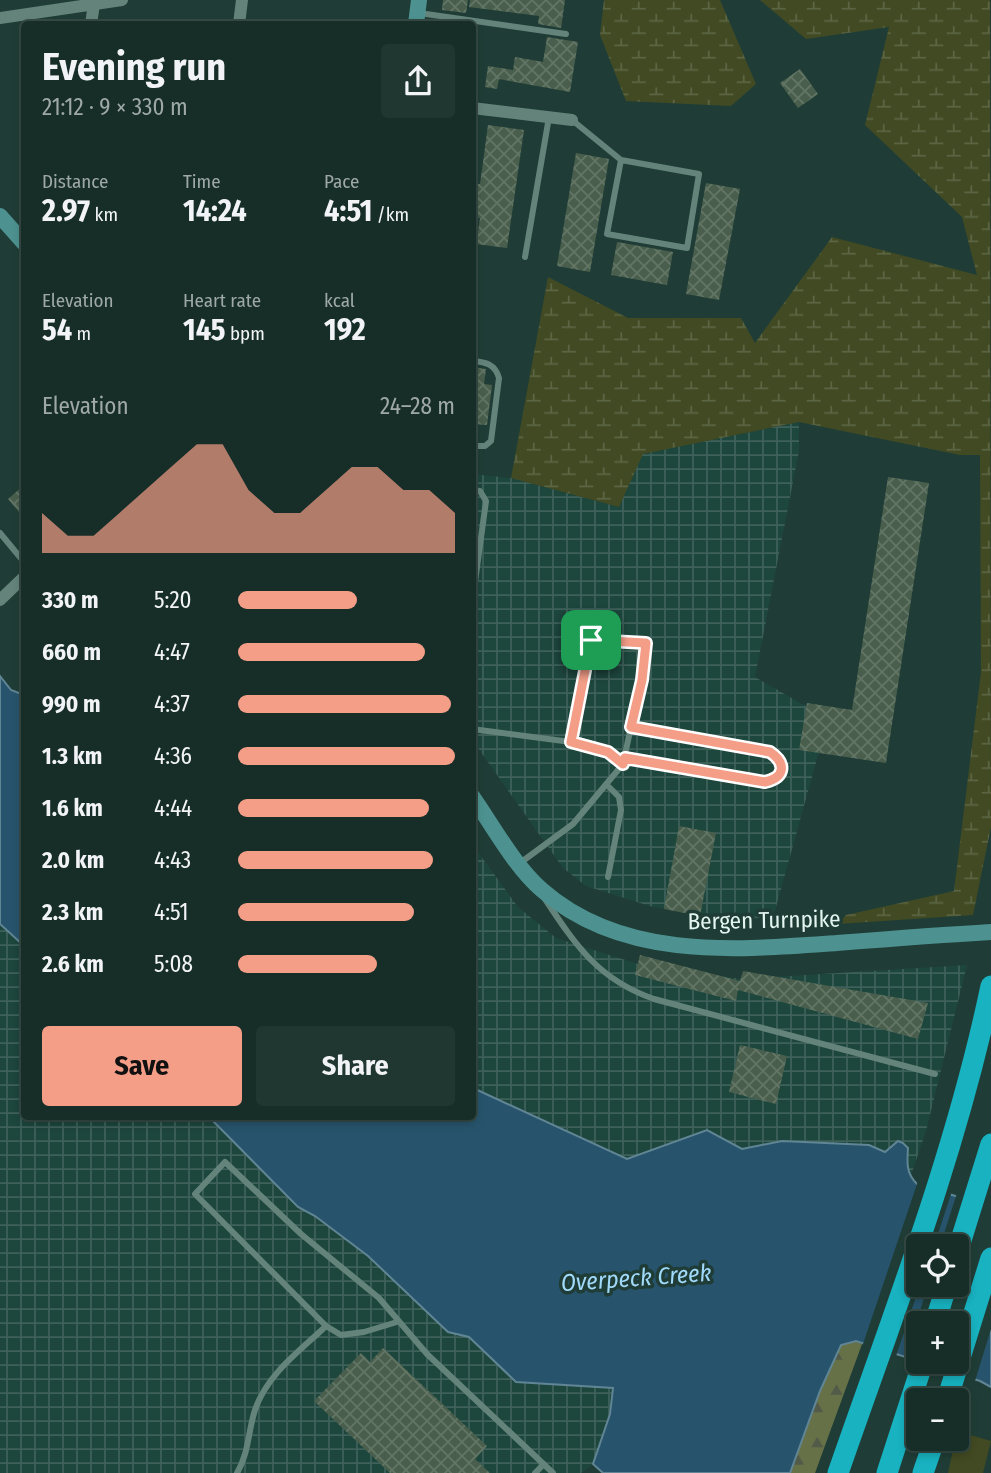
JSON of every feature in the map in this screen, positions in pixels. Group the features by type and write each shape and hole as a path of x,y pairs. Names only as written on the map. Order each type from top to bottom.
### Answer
{"highway":[{"path":"838,1473 942,1174 991,986"},
{"path":"963,1234 991,1144"},
{"path":"951,1388 991,1258"},
{"path":"887,1473 918,1374"},
{"path":"925,1473 931,1451"}],"main road":[{"path":"0,216 21,240"},
{"name":"Bergen Turnpike","path":"476,802 542,891 584,920 606,930 649,941 708,949 795,946 991,932"}],"street":[{"path":"0,18 122,0"},
{"path":"239,21 242,0"},
{"path":"91,21 94,4"},
{"path":"476,108 572,120"},
{"path":"0,600 21,580"}],"lane":[{"path":"418,12 566,34"},
{"path":"524,257 549,117"},
{"path":"572,120 621,160 699,174 687,248 607,234 621,160"},
{"path":"476,362 492,365 499,378 491,441 485,446 476,446"},
{"path":"476,490 480,491 486,502 476,575"},
{"path":"0,534 21,558"},
{"path":"571,742 591,640 646,643 642,680 624,761 573,824 523,868 587,958 611,979 654,999 935,1074"},
{"path":"476,730 571,742 608,752 624,761 765,782 775,780 780,774 782,766 779,758 770,752 631,727"},
{"path":"606,784 619,797 621,810 608,877"},
{"path":"397,1322 364,1332 341,1335 326,1326 195,1194 225,1162 301,1234 379,1298 426,1354 553,1473"},
{"path":"237,1473 249,1444 256,1409 273,1376 326,1326"},
{"path":"535,1473 544,1464"}],"shaded area":[{"path":"799,422 799,451 755,677 828,719 773,918 744,919 653,907 586,886 563,868 476,745 476,474 511,478 619,507 642,454"},
{"path":"476,849 518,907 556,938 641,965 741,979 967,965 926,1131 910,1178 907,1166 908,1148 885,1152 869,1145 782,1141 742,1149 707,1130 627,1159 476,1089"},
{"path":"0,924 21,943 21,1120 212,1120 298,1207 315,1216 368,1256 448,1332 469,1337 516,1382 613,1388 610,1414 593,1464 581,1473 0,1473"}],"green space":[{"path":"604,0 720,0 756,84 731,106 626,101 600,35"},
{"path":"760,0 990,0 991,827 973,915 838,924 846,915 954,891 981,672 980,455 960,455 799,422 643,454 619,507 511,478 548,277 628,318 741,318 755,343 832,237 977,275 962,217 865,125 889,27 806,39"},
{"path":"856,1341 862,1344 815,1473 790,1473 820,1391 841,1345"},
{"path":"969,1435 991,1441 983,1473 948,1473 953,1451 969,1451"}],"water":[{"path":"0,676 11,690 21,694 21,943 0,924"},
{"name":"Overpeck Creek","path":"476,1089 627,1159 707,1130 742,1149 782,1141 869,1145 885,1152 898,1141 908,1148 909,1172 917,1184 991,1207 991,1387 958,1374 969,1374 969,1311 906,1311 906,1357 856,1341 841,1345 820,1391 790,1473 603,1473 593,1464 610,1414 613,1388 516,1382 469,1337 448,1332 368,1256 315,1216 298,1207 212,1120 476,1120"}],"pier":[{"path":"918,1181 952,1191 938,1234 906,1234 906,1297 916,1297 911,1311 906,1311 906,1326 895,1359 862,1347"},
{"path":"957,1193 991,1203 991,1329 975,1381 953,1374 969,1374 969,1311 920,1311 924,1297 969,1297 969,1234 944,1234"}],"building":[{"path":"443,0 468,0 466,13 442,10"},
{"path":"470,0 565,0 561,28 538,24 539,16 469,7"},
{"path":"547,37 578,42 570,92 499,79 497,89 485,87 488,66 513,70 515,57 543,62"},
{"path":"800,69 818,94 798,108 780,83"},
{"path":"488,125 524,130 507,248 476,244 480,218 476,218 476,184 480,184"},
{"path":"576,153 609,159 590,272 557,266"},
{"path":"706,183 740,189 719,300 686,294"},
{"path":"617,242 673,252 667,285 611,275"},
{"path":"476,368 486,369 484,384 492,385 487,425 476,424"},
{"path":"888,477 929,483 886,763 799,750 807,703 852,710"},
{"path":"21,488 21,514 8,499"},
{"path":"679,826 716,833 700,916 664,909"},
{"path":"640,955 740,981 743,971 928,1003 918,1039 738,990 736,1001 635,975"},
{"path":"740,1045 787,1056 776,1104 729,1092"},
{"path":"383,1348 487,1446 475,1459 490,1473 390,1473 314,1401 361,1353 370,1362"}],"route":[{"path":"591,640 646,643 642,680 631,727 770,752 779,758 782,766 780,774 775,780 765,782 625,758 623,764 608,752 571,742 591,640"}]}
